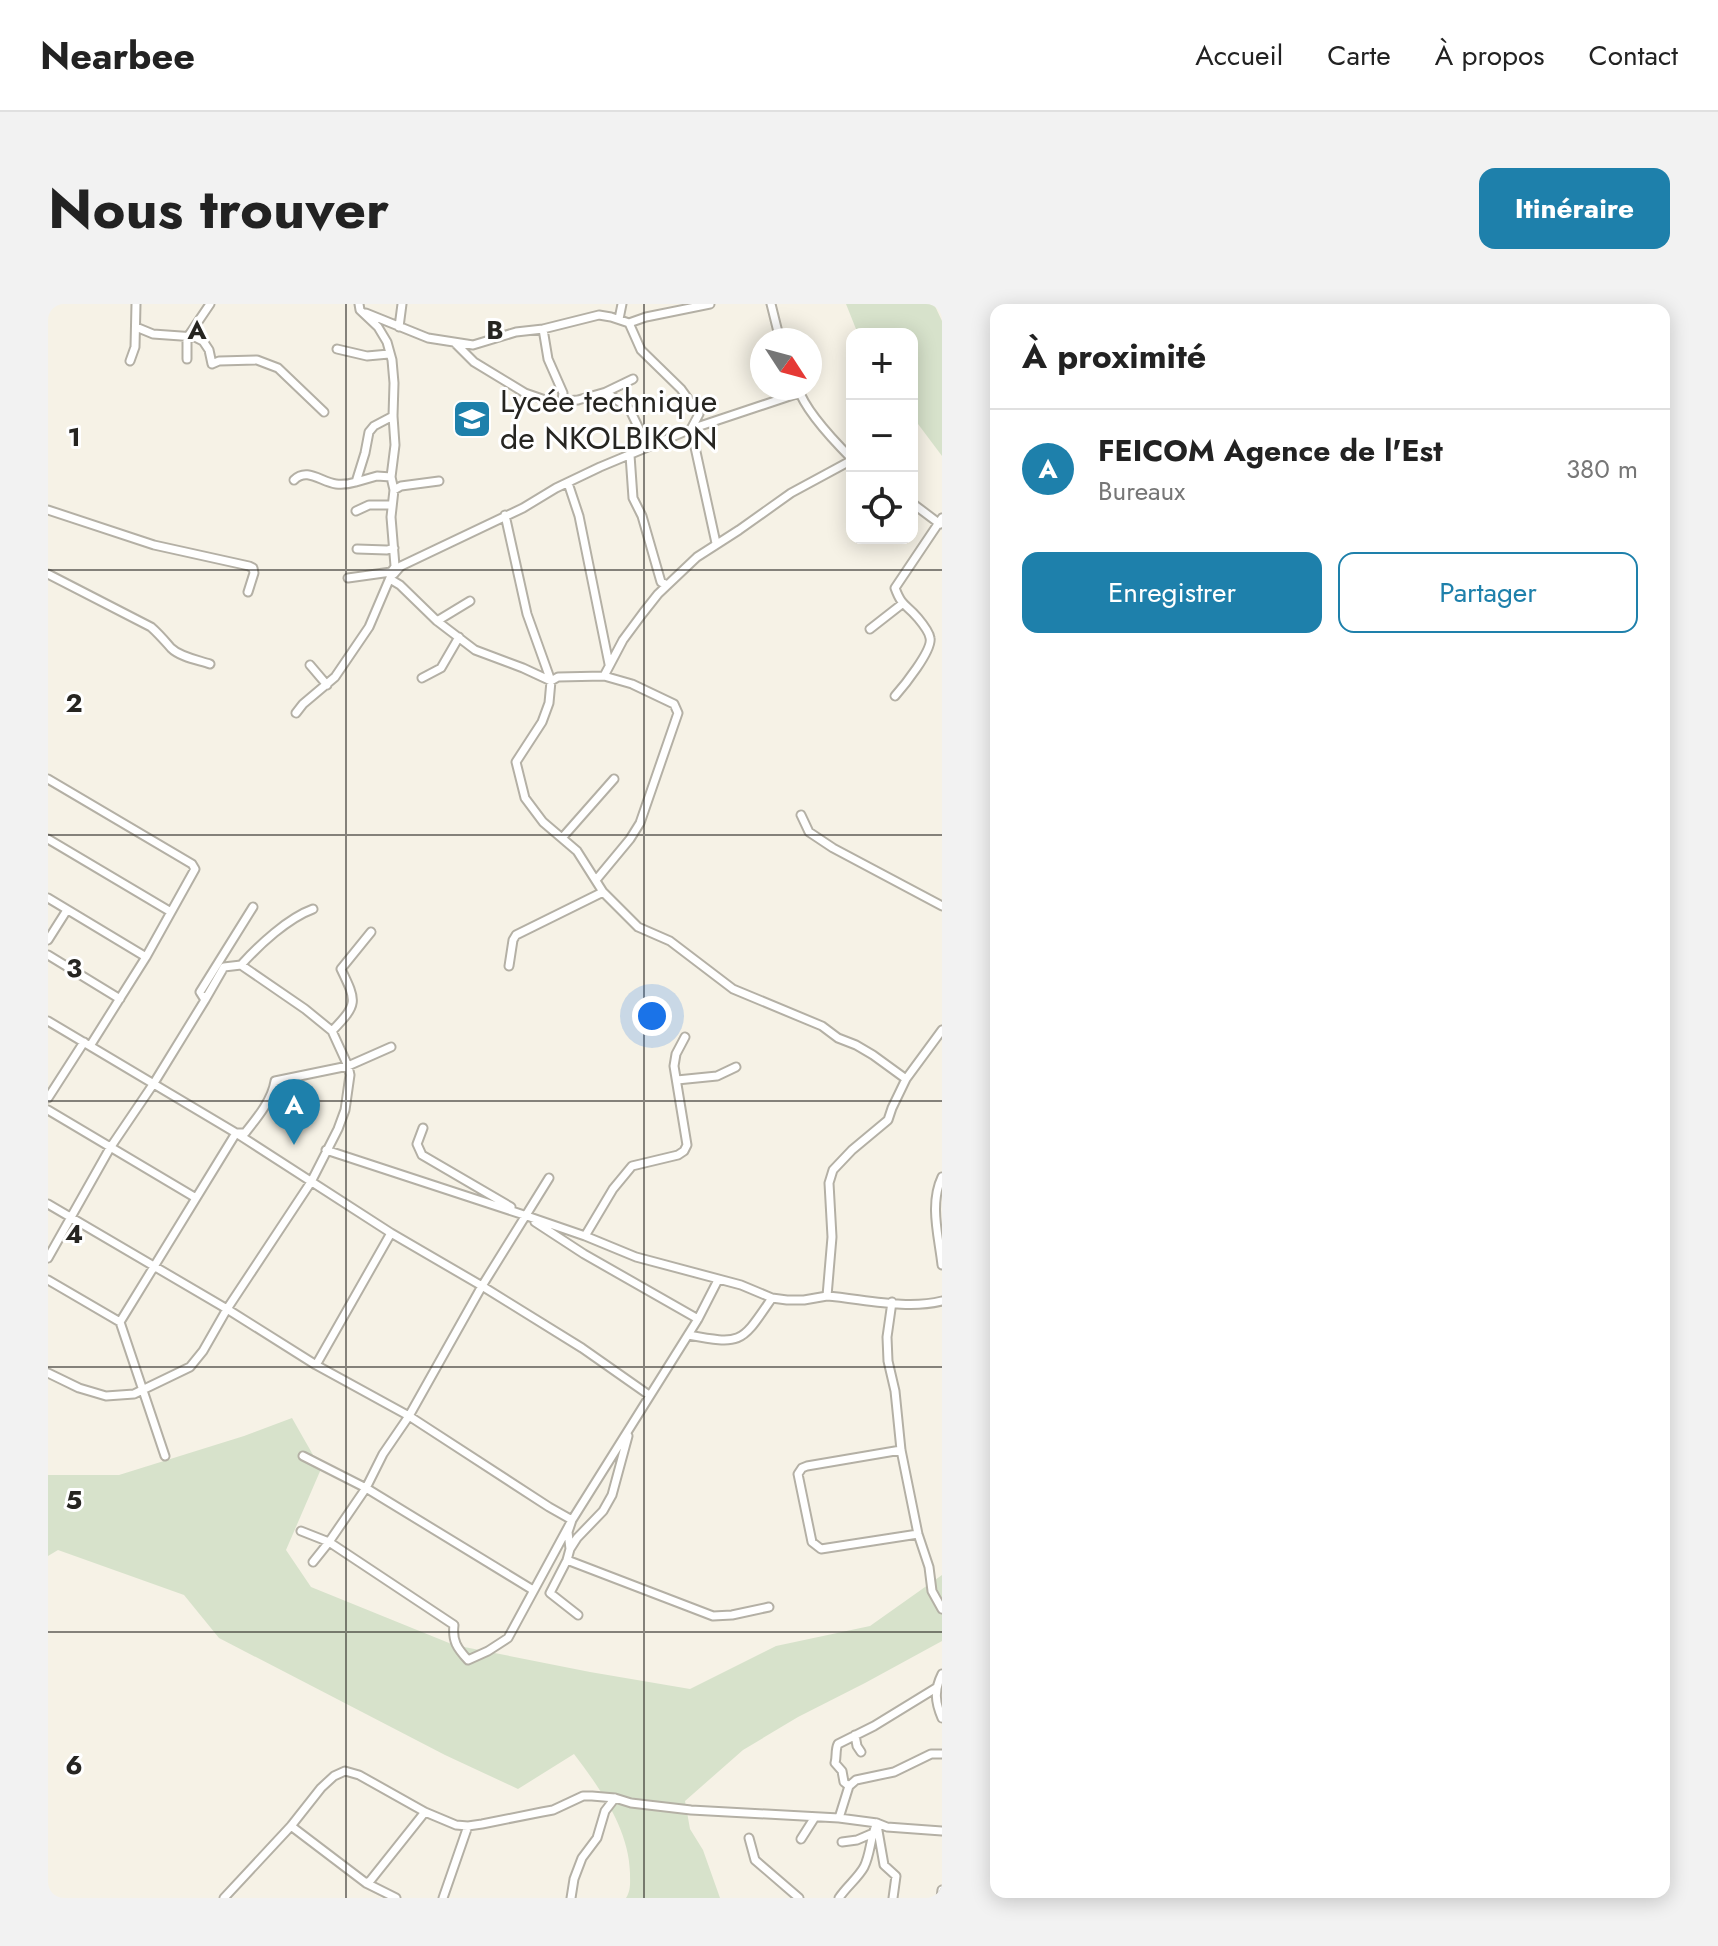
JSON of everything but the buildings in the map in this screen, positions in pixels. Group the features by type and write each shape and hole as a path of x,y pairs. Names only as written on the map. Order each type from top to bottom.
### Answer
{"street":[{"path":"130,361 135,347 136,304"},
{"path":"187,359 187,338 210,304"},
{"path":"399,327 402,304"},
{"path":"619,319 622,304"},
{"path":"360,307 428,338 473,345 516,332 543,329 599,315 629,323 710,304"},
{"path":"771,304 777,328"},
{"path":"296,713 335,677 369,627 395,566 391,517 394,383 387,342 360,307"},
{"path":"629,323 641,350 681,389 699,414 691,429 716,543"},
{"path":"136,327 153,334 195,337 203,341 209,350 212,364 257,360 278,368 324,412"},
{"path":"543,329 548,359 563,393 562,401"},
{"path":"453,341 474,362 525,393 551,402 578,400 606,392 633,379"},
{"path":"337,349 367,356 389,354"},
{"path":"606,392 630,410 643,437 652,446"},
{"path":"390,579 401,566 568,483 691,429 773,400"},
{"path":"804,400 846,452"},
{"path":"356,482 369,432 393,416"},
{"path":"630,455 633,498 642,516 661,582 667,585"},
{"path":"604,676 636,622 658,594 697,557 791,493 846,462"},
{"path":"294,480 306,474 334,484 377,476 391,477"},
{"path":"394,490 401,486 439,481"},
{"path":"568,483 590,563 609,664"},
{"path":"356,511 369,505 392,505"},
{"path":"895,696 930,645 930,636 915,614 902,604 895,588 941,522 918,507"},
{"path":"48,510 154,545 249,566 254,573 248,592"},
{"path":"505,515 527,614 551,681 549,703 542,722 516,762 525,798 543,822 577,851 603,892 638,927 670,941 733,989 822,1026 838,1038 873,1055 906,1079"},
{"path":"357,549 394,548"},
{"path":"348,578 391,572 395,566"},
{"path":"48,574 151,627 179,653 210,664"},
{"path":"390,579 475,650 551,681"},
{"path":"437,621 470,601"},
{"path":"870,629 902,604"},
{"path":"422,678 441,668 459,637"},
{"path":"310,665 327,685"},
{"path":"551,681 558,677 604,676 655,694 674,704 678,713 640,823 596,880"},
{"path":"48,779 192,864 195,869 120,999 48,1098"},
{"path":"562,838 614,779"},
{"path":"801,815 809,832 833,848 942,906"},
{"path":"48,839 171,912"},
{"path":"509,966 516,935 603,892"},
{"path":"48,898 146,957"},
{"path":"205,1000 200,992 253,907"},
{"path":"241,965 251,953 299,914 313,909"},
{"path":"48,940 67,910"},
{"path":"332,1031 350,1012 353,994 341,969 371,932"},
{"path":"48,955 120,999"},
{"path":"48,1258 110,1148 154,1083 224,967 241,965 332,1031 350,1075 345,1110 338,1129 311,1182 190,1367 134,1394 106,1396 79,1388 48,1373"},
{"path":"48,1021 236,1133 391,1233 582,1348 649,1395"},
{"path":"827,1296 832,1237 828,1200 833,1170 888,1120 906,1079 942,1030"},
{"path":"585,1236 613,1189 632,1166 684,1151 687,1145 674,1066 685,1037"},
{"path":"236,1133 245,1133 261,1112 275,1081 348,1066 391,1047"},
{"path":"677,1080 717,1076 736,1067"},
{"path":"48,1110 196,1198"},
{"path":"423,1128 417,1144 422,1155 698,1319"},
{"path":"120,1322 236,1133"},
{"path":"326,1150 585,1236 636,1257 741,1285 772,1298 804,1300 827,1296 910,1305 942,1301"},
{"path":"942,1177 936,1190 935,1210 942,1265"},
{"path":"313,1562 366,1488 482,1286 549,1178"},
{"path":"48,1204 316,1365 409,1416 572,1520"},
{"path":"316,1365 391,1233"},
{"path":"48,1280 120,1322 165,1456"},
{"path":"301,1531 329,1542 454,1625 453,1637 468,1660 488,1651 508,1638 572,1520 698,1319 718,1280"},
{"path":"688,1335 737,1340 747,1334 772,1298"},
{"path":"762,1313 787,1300"},
{"path":"892,1302 887,1337 888,1361 895,1391 901,1450 932,1591 942,1609"},
{"path":"578,1615 550,1593 570,1549 603,1511 612,1495 628,1436 649,1395"},
{"path":"901,1450 807,1466 798,1474 812,1542 821,1549 918,1534"},
{"path":"303,1456 366,1488 533,1590"},
{"path":"570,1549 568,1532 572,1520"},
{"path":"567,1560 713,1616 769,1607"},
{"path":"942,1674 935,1698 942,1718"},
{"path":"849,1786 835,1763 838,1744 936,1688"},
{"path":"855,1735 861,1752"},
{"path":"839,1818 849,1786 859,1778 894,1772 931,1754 942,1754"},
{"path":"224,1898 327,1782 345,1771 359,1775 425,1812 456,1825 468,1826 553,1810 583,1796 691,1810 839,1818 887,1827 942,1831"},
{"path":"571,1898 582,1858 597,1838 605,1811 615,1798"},
{"path":"366,1883 425,1812"},
{"path":"801,1839 815,1817"},
{"path":"839,1898 863,1868 871,1846 871,1834 877,1823"},
{"path":"877,1823 884,1865 896,1876 893,1898"},
{"path":"291,1826 366,1883 396,1898"},
{"path":"443,1898 468,1826"},
{"path":"842,1842 871,1834"},
{"path":"749,1838 755,1860 799,1898"},
{"path":"941,1898 942,1890"}],"green space":[{"path":"846,304 934,304 942,321 942,456 918,424 918,328 856,328"},
{"path":"292,1418 321,1469 286,1550 311,1587 454,1645 690,1689 776,1646 870,1626 942,1575 942,1641 798,1717 743,1750 685,1801 690,1829 703,1850 720,1898 626,1898 630,1873 619,1825 603,1795 574,1754 518,1789 445,1755 219,1638 184,1595 58,1550 48,1556 48,1475 119,1475"}],"place":[{"name":"Lycée technique de NKOLBIKON","path":"472,419"},
{"name":"FEICOM Agence de l'Est","path":"294,1145"}]}
